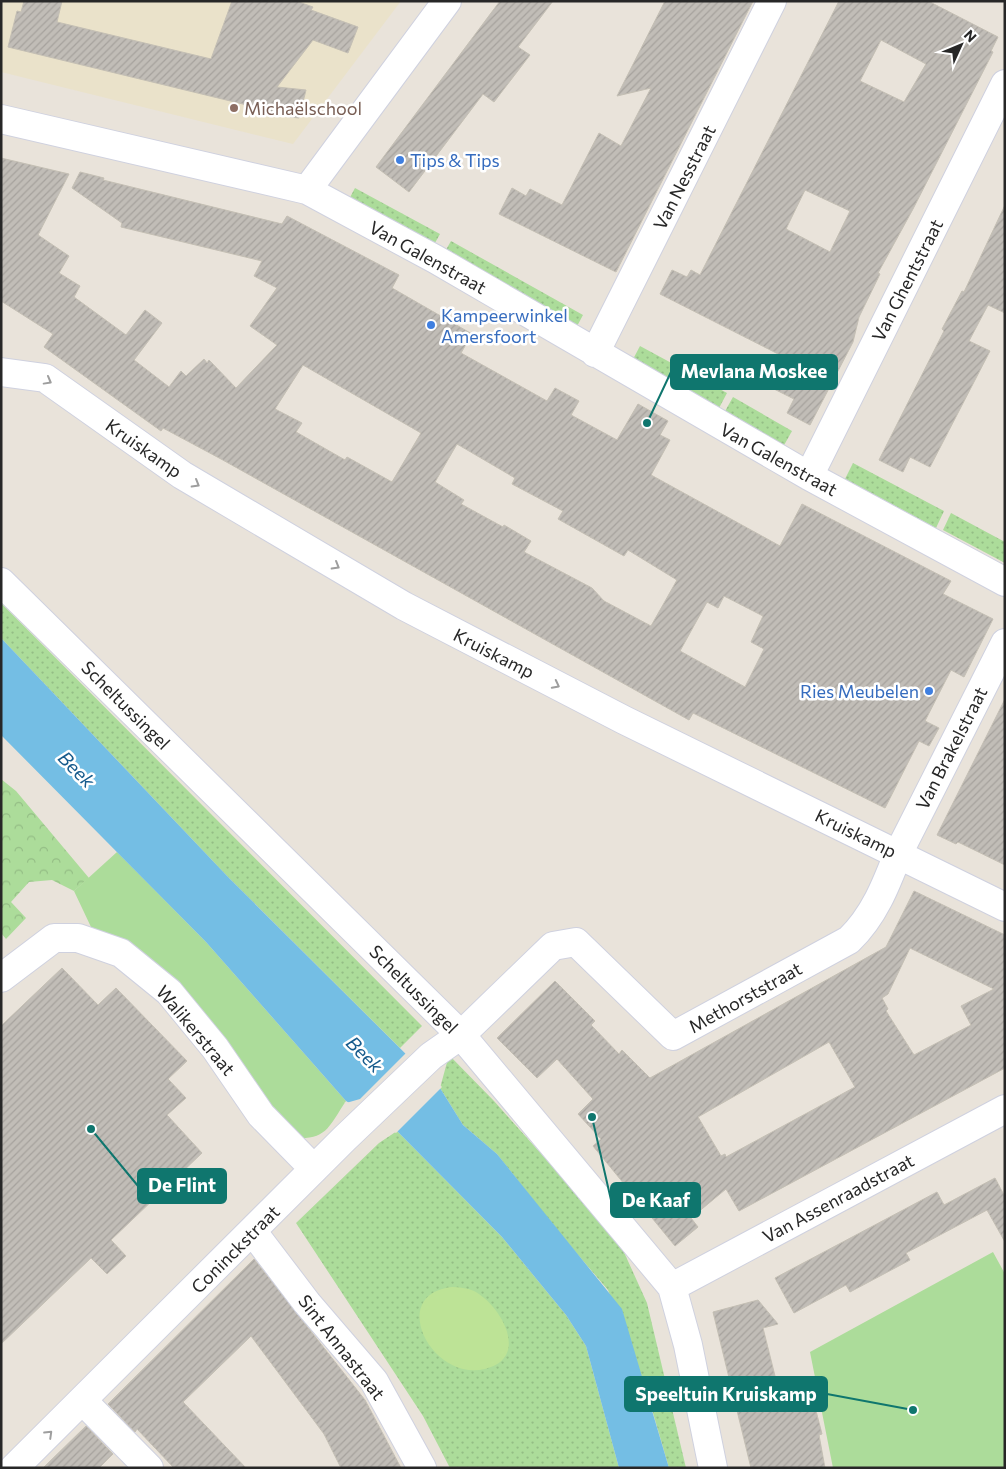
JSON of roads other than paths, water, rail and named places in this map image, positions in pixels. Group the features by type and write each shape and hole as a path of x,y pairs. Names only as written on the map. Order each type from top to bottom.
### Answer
{"street":[{"path":"307,190 447,1"},
{"name":"Van Nesstraat","path":"595,354 772,1"},
{"name":"Van Ghentstraat","path":"809,476 1005,84"},
{"name":"Van Galenstraat","path":"1,119 307,190 435,259 595,354 809,476 1005,582"},
{"name":"Kruiskamp","path":"1,372 45,378 182,475 404,606 624,720 1005,907"},
{"name":"Scheltussingel","path":"1,582 461,1035 672,1287 688,1345 713,1468"},
{"name":"Van Brakelstraat","path":"898,854 1005,643"},
{"name":"Methorststraat","path":"461,1035 554,946 576,942 673,1036 849,940 862,927 886,887 898,854"},
{"name":"Walikerstraat","path":"1,978 54,938 78,938 121,953 169,992 215,1048 261,1115 314,1169"},
{"name":"Coninckstraat","path":"14,1468 361,1123 432,1056 461,1035"},
{"name":"Van Assenraadstraat","path":"672,1287 1005,1109"},
{"name":"Sint Annastraat","path":"252,1232 307,1303 374,1381 422,1468"},
{"path":"83,1401 149,1468"}],"water":[{"name":"Beek","path":"1,638 229,878 440,1088 463,1125 497,1154 622,1309 669,1468 619,1468 586,1346 566,1315 502,1237 397,1131 346,1101 206,942 1,735"}],"place":[{"name":"Michaëlschool","path":"234,108"},
{"name":"Tips & Tips","path":"400,160"},
{"name":"Kampeerwinkel Amersfoort","path":"431,325"},
{"name":"Mevlana Moskee","path":"647,423"},
{"name":"Ries Meubelen","path":"929,691"},
{"name":"De Kaaf","path":"592,1117"},
{"name":"De Flint","path":"91,1129"},
{"name":"Speeltuin Kruiskamp","path":"913,1410"}]}
